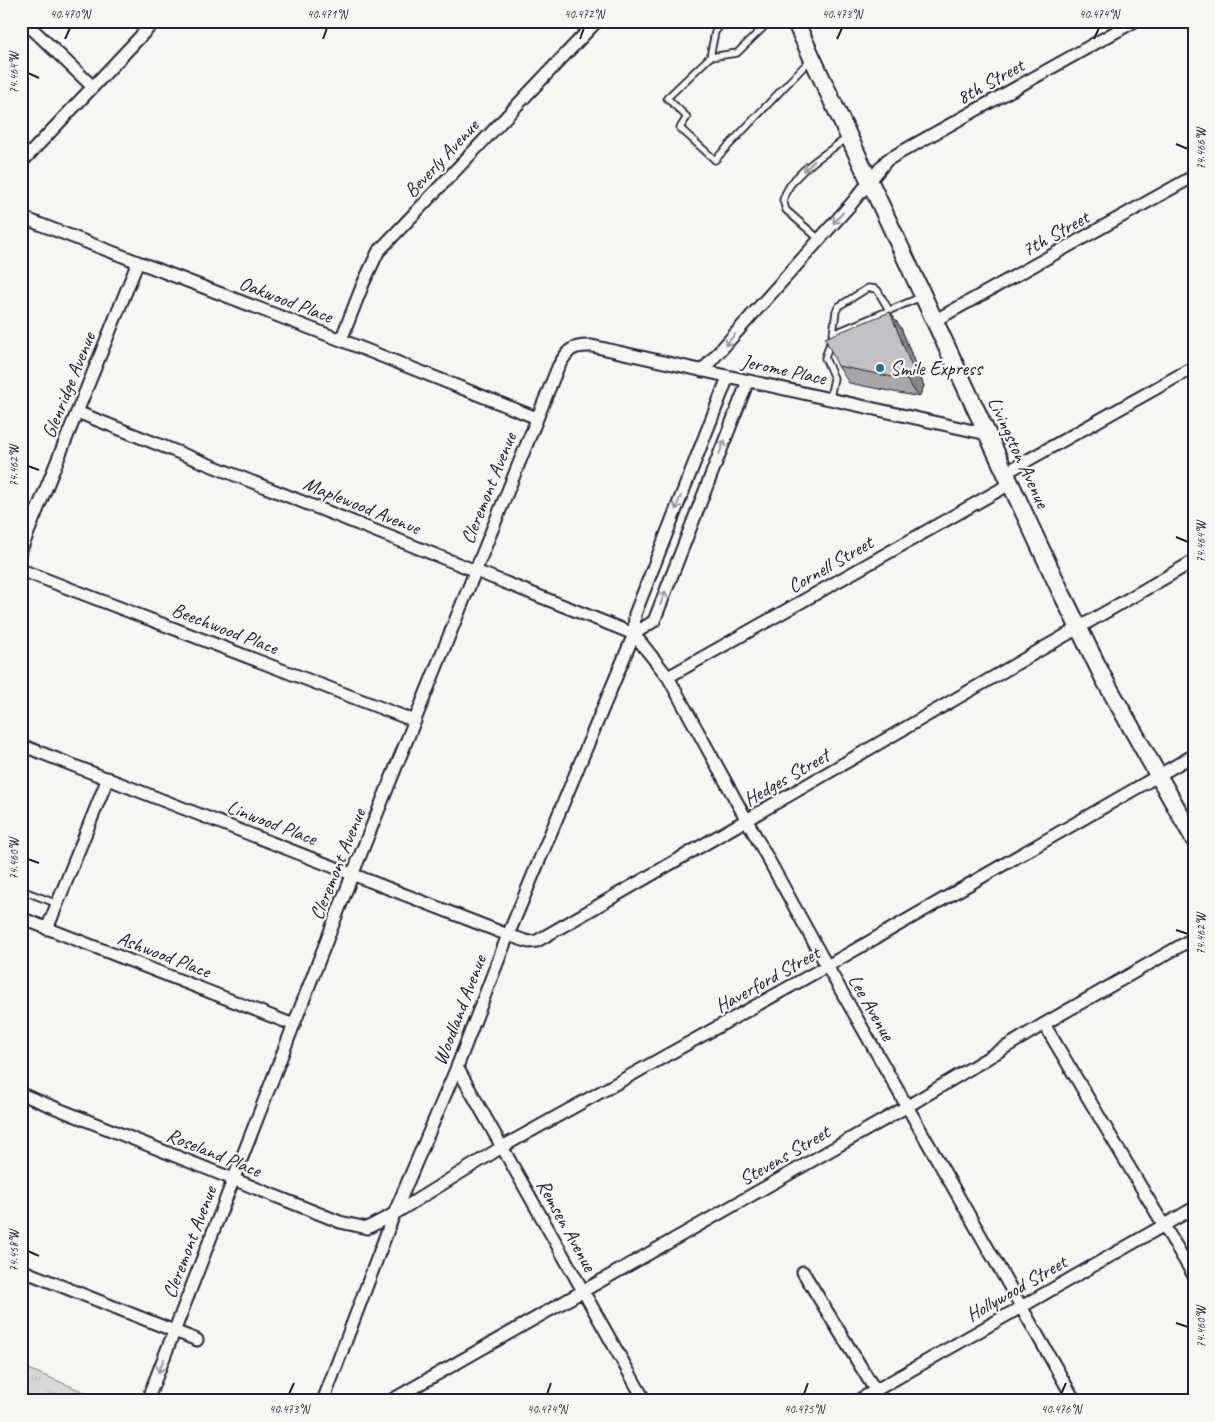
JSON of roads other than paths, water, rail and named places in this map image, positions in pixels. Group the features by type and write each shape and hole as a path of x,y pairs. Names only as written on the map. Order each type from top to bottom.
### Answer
{"main road":[{"name":"Livingston Avenue","path":"794,21 1078,628 1104,679 1194,839"}],"street":[{"path":"24,21 93,87"},
{"path":"21,163 155,21"},
{"name":"Beverly Avenue","path":"342,340 363,284 378,252 596,21"},
{"name":"8th Street","path":"702,371 852,203 887,160 1135,21"},
{"name":"7th Street","path":"934,321 1194,176"},
{"name":"Oakwood Place","path":"21,217 342,340 538,418"},
{"name":"Glenridge Avenue","path":"21,550 138,262"},
{"name":"Jerome Place","path":"573,348 582,345 592,346 987,434"},
{"name":"Cleremont Avenue","path":"147,1401 353,873 475,570 558,367 567,352 573,348"},
{"name":"Cornell Street","path":"668,677 1194,367"},
{"name":"Woodland Avenue","path":"323,1401 394,1214 457,1067 508,934 634,634 635,614 728,376"},
{"path":"634,634 654,621 748,381"},
{"name":"Maplewood Avenue","path":"77,412 634,634"},
{"name":"Hedges Street","path":"508,934 529,942 537,941 1194,561"},
{"name":"Beechwood Place","path":"21,570 414,721"},
{"name":"Lee Avenue","path":"634,634 668,677 827,966 1075,1401"},
{"name":"Linwood Place","path":"21,745 508,934"},
{"name":"Haverford Street","path":"394,1214 502,1148 827,966 1194,755"},
{"path":"47,929 108,778"},
{"name":"Ashwood Place","path":"21,918 294,1025"},
{"name":"Stevens Street","path":"390,1401 908,1106 1044,1024 1194,938"},
{"path":"1044,1024 1194,1276"},
{"name":"Remsen Avenue","path":"457,1067 645,1401"},
{"name":"Roseland Place","path":"21,1094 340,1222 367,1228 394,1214"},
{"name":"Hollywood Street","path":"857,1401 1194,1208"},
{"path":"21,1270 197,1340"},
{"path":"803,1272 875,1390"},
{"path":"1189,1401 1194,1398"}],"lane":[{"path":"724,21 715,32 710,57 667,98 687,117 680,128 715,160 812,59"},
{"path":"710,57 737,53 770,21"},
{"path":"818,239 786,210 782,200 789,186 813,162 849,137"},
{"path":"830,398 834,378 825,358 833,334 836,311 839,306 868,288 878,290 889,310"},
{"path":"833,334 923,296"},
{"path":"21,890 58,904"}],"place":[{"name":"Smile Express","path":"880,368"}]}
